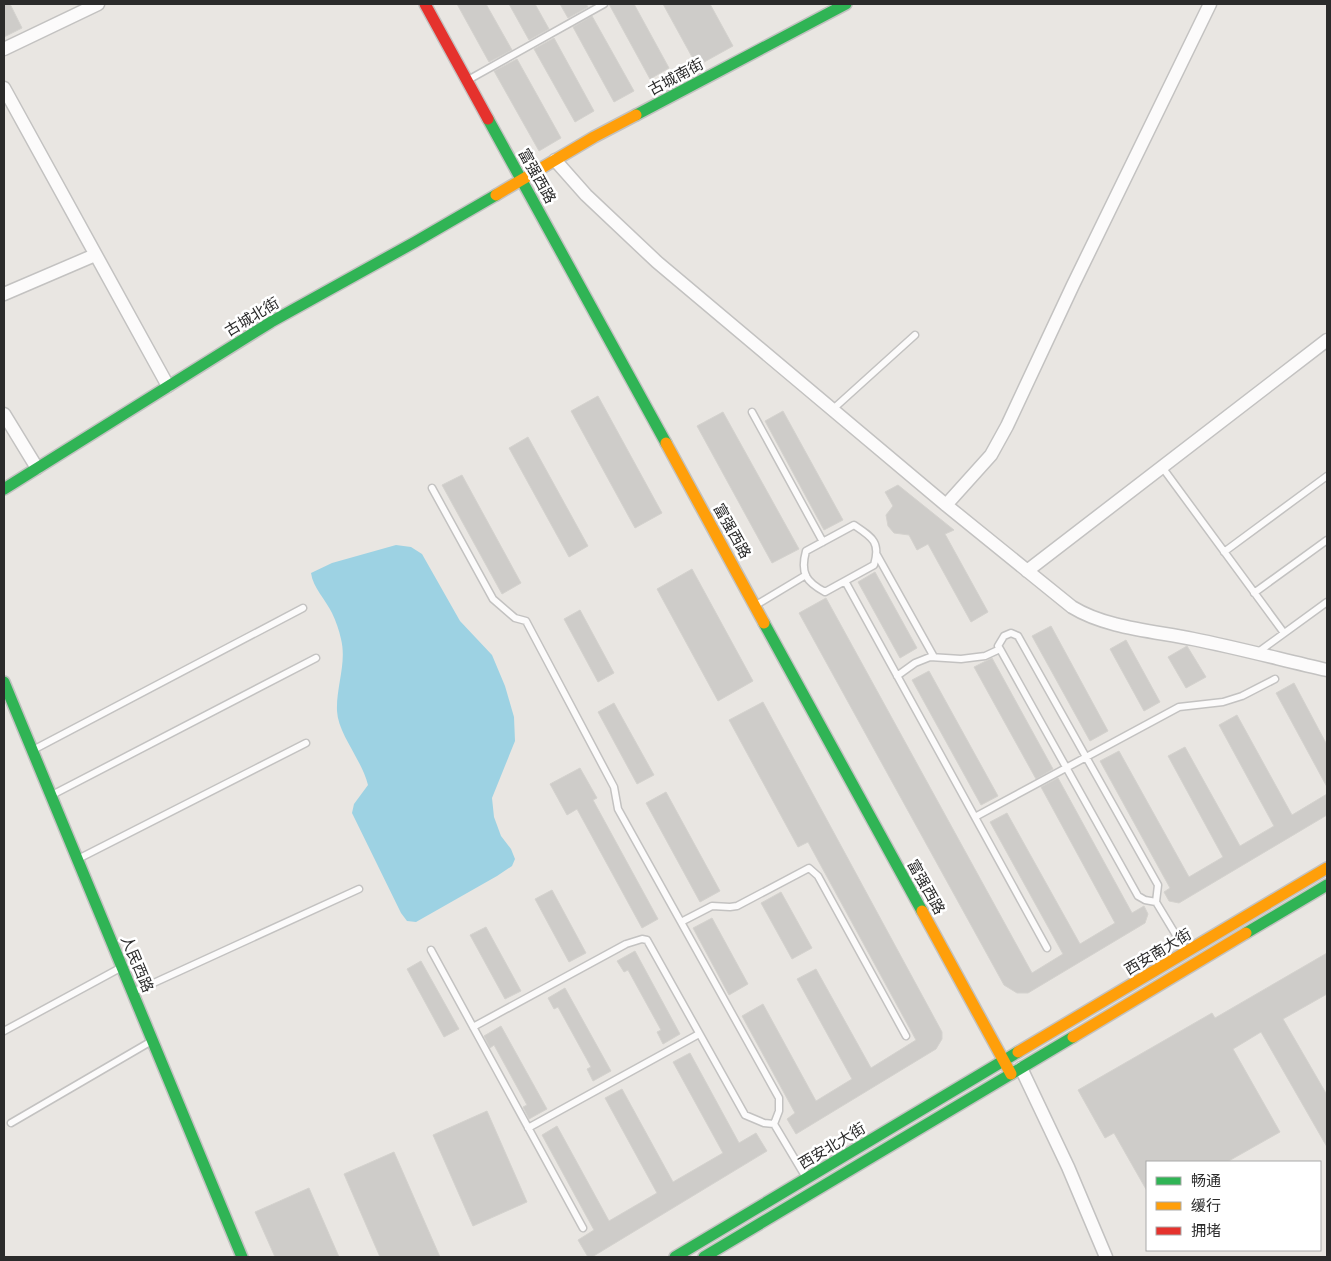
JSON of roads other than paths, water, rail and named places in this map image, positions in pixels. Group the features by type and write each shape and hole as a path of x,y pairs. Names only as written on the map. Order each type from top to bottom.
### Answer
{"street":[{"path":"4,49 98,4"},
{"name":"富强西路","path":"425,4 1004,1061 1016,1071"},
{"name":"古城南街","path":"522,179 594,137 846,4"},
{"path":"946,505 991,455 1007,426 1073,285 1210,4"},
{"path":"4,88 168,386"},
{"path":"555,160 586,195 657,262 946,505 1085,616 1327,670"},
{"name":"古城北街","path":"4,489 271,322 415,242 522,179"},
{"path":"4,294 95,255"},
{"path":"1027,571 1327,340"},
{"path":"4,414 37,468"},
{"name":"人民西路","path":"4,682 242,1257"},
{"name":"西安南大街","path":"1004,1061 1327,868"},
{"name":"西安南大街","path":"1016,1071 1327,885"},
{"name":"西安北大街","path":"675,1257 1004,1061"},
{"path":"1016,1071 1068,1167 1106,1257"},
{"name":"西安北大街","path":"704,1257 1016,1071"}],"lane":[{"path":"467,81 604,4"},
{"path":"832,410 914,335"},
{"path":"752,412 823,542"},
{"path":"1162,467 1284,633"},
{"path":"1224,552 1327,476"},
{"path":"432,488 493,599 515,618 526,621 614,787 618,809 779,1098 779,1111 774,1124"},
{"path":"877,555 874,565 826,592 813,586 802,566 806,551 854,524 873,539 877,555 934,657"},
{"path":"1254,593 1327,540"},
{"path":"755,605 806,575"},
{"path":"845,581 1047,948"},
{"path":"1256,654 1327,602"},
{"path":"32,750 304,608"},
{"path":"1156,902 1145,900 1138,896 998,646 1004,636 1011,633 1018,636 1158,885 1156,902 1186,952"},
{"path":"897,676 915,663 934,657 961,659 986,656 1000,649"},
{"path":"51,796 316,658"},
{"path":"975,817 1179,707 1223,702 1242,696 1275,679"},
{"path":"77,860 306,743"},
{"path":"681,922 712,906 737,906 808,868 818,876 906,1036"},
{"path":"132,993 358,889"},
{"path":"473,1027 626,944 642,939 647,940 745,1115 760,1122 774,1124"},
{"path":"431,950 583,1228"},
{"path":"4,1030 122,967"},
{"path":"528,1128 699,1034"},
{"path":"11,1123 152,1041"},
{"path":"774,1124 807,1179"}],"water":[{"path":"396,545 411,547 422,554 460,621 492,655 505,686 514,717 515,741 492,798 494,817 501,836 511,849 515,859 512,866 416,922 407,921 401,913 352,813 354,804 368,785 361,766 338,720 337,702 343,648 336,622 317,589 311,573 332,563"}]}
